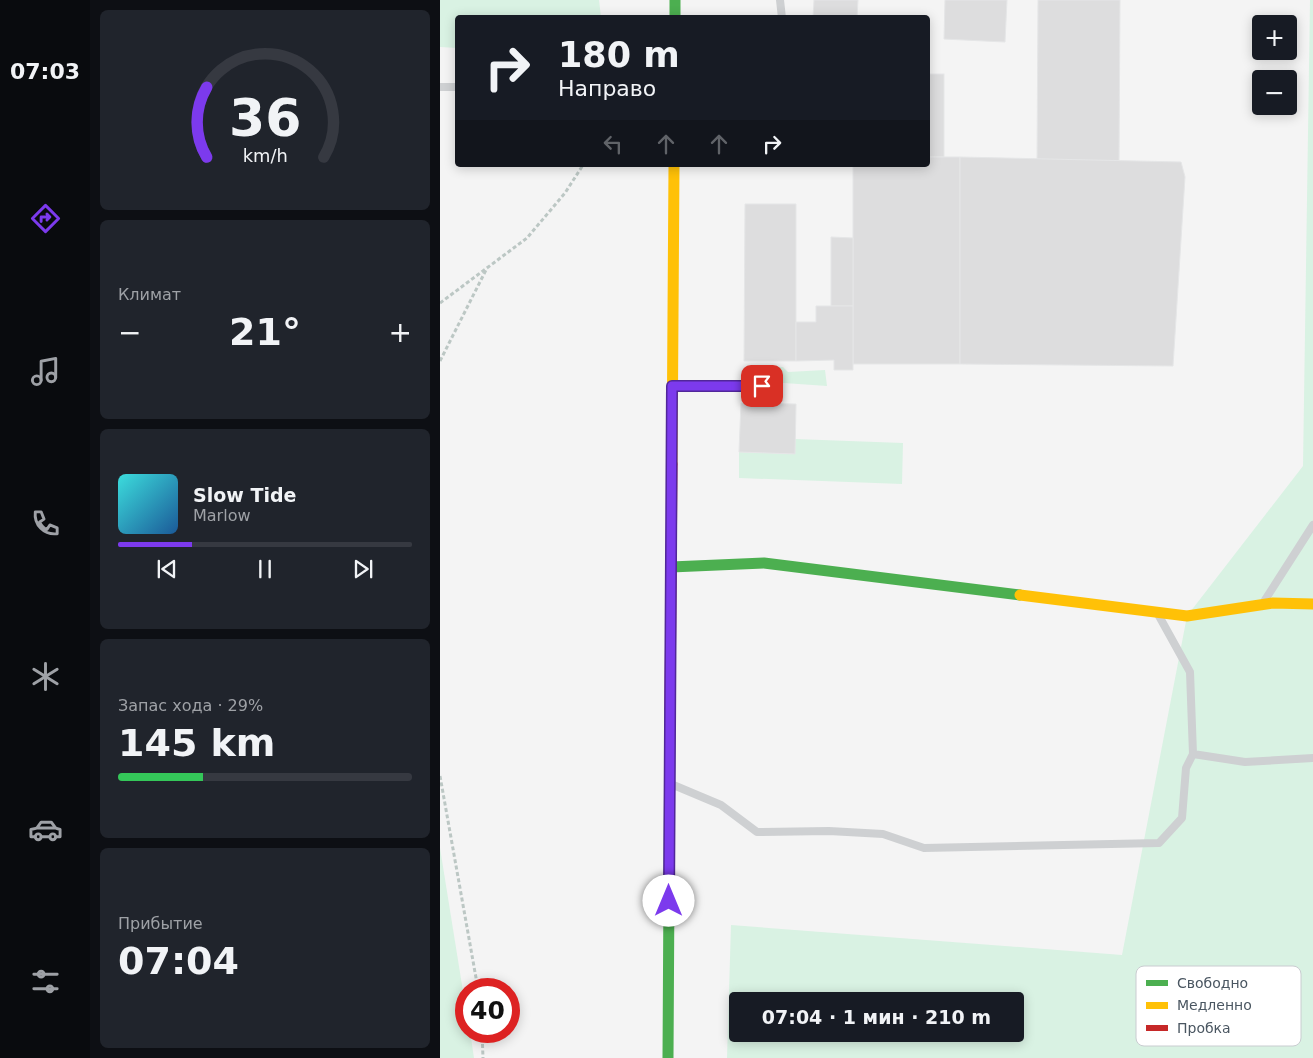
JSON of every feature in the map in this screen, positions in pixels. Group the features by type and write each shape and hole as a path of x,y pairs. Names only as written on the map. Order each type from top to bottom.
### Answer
{"street":[{"path":"675,0 675,15"},
{"path":"668,1058 674,167"},
{"path":"671,567 764,563 1186,616 1261,605 1313,604"}],"lane":[{"path":"780,0 782,15"},
{"path":"440,87 455,87"},
{"path":"672,386 762,386"},
{"path":"1261,605 1282,576 1313,524"},
{"path":"670,783 721,805 757,832 829,831 883,834 924,848 1159,843 1182,818 1186,768 1193,754 1190,672 1157,612"},
{"path":"1193,754 1246,762 1313,758"}],"path":[{"path":"440,303 527,238 565,192 582,167"},
{"path":"440,361 487,268"},
{"path":"440,776 476,978"},
{"path":"483,1043 484,1058"}],"green space":[{"path":"440,0 599,0 601,15 455,15 455,48 440,47"},
{"path":"1310,0 1313,0 1313,1058 727,1058 731,925 1122,955 1187,616 1303,466"},
{"path":"758,366 783,367 788,372 825,370 827,386 755,381"},
{"path":"795,439 903,443 902,484 739,478 739,452 795,454"},
{"path":"440,848 461,978 455,978 455,1043 472,1043 474,1058 440,1058"}],"building":[{"path":"814,0 858,0 857,15 813,15"},
{"path":"945,0 1007,0 1005,42 944,39"},
{"path":"1038,0 1120,0 1119,163 1037,162"},
{"path":"930,74 944,74 944,157 930,157"},
{"path":"930,157 960,157 960,364 853,364 853,167 930,167"},
{"path":"960,157 1181,162 1185,177 1173,366 960,364"},
{"path":"745,204 796,204 796,361 744,361"},
{"path":"831,237 853,238 853,306 831,306"},
{"path":"816,306 853,306 853,370 834,370 834,360 796,361 796,322 816,322"},
{"path":"741,403 796,404 795,454 739,452"}],"traffic: fast":[{"path":"675,0 675,15"},
{"path":"671,567 764,563 1020,595"},
{"path":"668,1058 670,709"}],"traffic: slow":[{"path":"672,464 674,167"},
{"path":"1020,595 1187,616 1273,603 1313,604"}],"traffic: jam":[{"path":"670,709 672,464"}],"route":[{"path":"669,901 672,386 762,386"}]}
